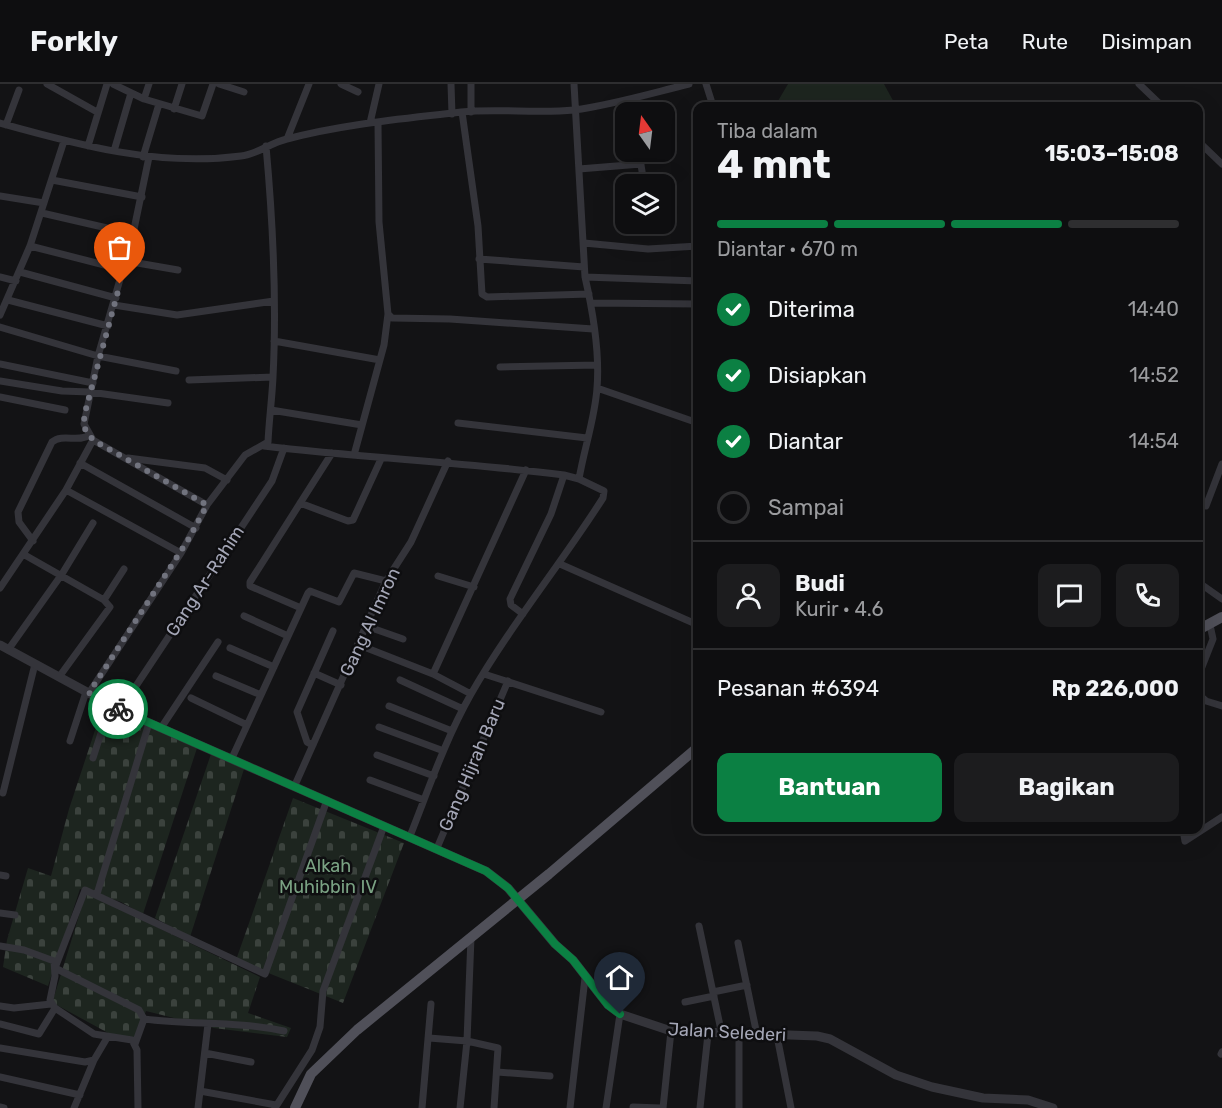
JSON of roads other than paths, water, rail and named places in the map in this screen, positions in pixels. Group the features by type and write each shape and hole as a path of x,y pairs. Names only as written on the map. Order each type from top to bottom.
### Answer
{"main road":[{"path":"1203,628 1222,617"},
{"path":"295,1108 306,1083 323,1061 693,751"}],"street":[{"path":"47,84 97,112"},
{"path":"88,146 106,84"},
{"path":"144,99 149,84"},
{"path":"174,109 182,84"},
{"path":"117,85 144,99 202,116 213,84"},
{"path":"219,84 244,92"},
{"path":"286,139 309,84"},
{"path":"341,84 358,92"},
{"path":"354,455 380,360 388,314 379,222 374,123 379,84"},
{"path":"451,84 452,114"},
{"path":"471,84 471,112"},
{"path":"574,84 584,267 591,303 597,365 597,388 579,479"},
{"path":"19,90 3,124 64,141 146,157 242,156 256,153 266,146 286,139 374,123 462,112 574,110 667,86 689,84"},
{"path":"706,84 712,102"},
{"path":"1139,84 1158,102"},
{"path":"114,151 131,93"},
{"path":"159,104 146,157 133,234 98,356 84,416 85,429 92,438 124,458 207,505"},
{"path":"462,112 478,226 483,296 589,294"},
{"path":"1,311 8,300 30,246 64,141"},
{"path":"70,741 87,693 196,528 207,505 245,455 268,442 273,377 274,301 272,214 266,146"},
{"path":"1203,146 1222,164"},
{"path":"579,169 641,164 642,174"},
{"path":"52,180 141,197"},
{"path":"0,196 44,203"},
{"path":"42,213 133,234"},
{"path":"584,243 648,249 693,246"},
{"path":"30,246 124,270"},
{"path":"479,259 584,267"},
{"path":"126,261 178,270"},
{"path":"20,272 115,302 177,315 274,301"},
{"path":"0,277 16,281"},
{"path":"585,277 693,281"},
{"path":"8,300 108,326"},
{"path":"591,303 693,304"},
{"path":"388,314 392,318 450,319 593,329"},
{"path":"0,327 98,356 176,371"},
{"path":"274,341 380,360"},
{"path":"0,364 93,382"},
{"path":"500,367 597,365"},
{"path":"189,380 273,377"},
{"path":"0,381 62,391 90,392 168,403"},
{"path":"597,388 693,421"},
{"path":"0,397 65,410"},
{"path":"271,410 362,425"},
{"path":"458,423 587,438"},
{"path":"33,541 19,522 18,512 52,442 57,438 92,438"},
{"path":"0,588 66,490 92,438"},
{"path":"264,446 381,459 448,461 526,470 564,475 602,488 604,496 471,694 441,750 434,776 410,836"},
{"name":"Gang Ar-Rahim","path":"120,710 272,481 284,448"},
{"path":"301,608 250,584 332,453"},
{"path":"124,458 205,468 227,480"},
{"path":"300,503 351,521 356,517 381,459"},
{"name":"Gang Al Imron","path":"295,785 386,581 411,542 448,461"},
{"path":"80,463 196,528"},
{"path":"1206,506 1222,464"},
{"path":"433,674 526,470"},
{"path":"523,615 511,605 510,599 551,514 564,475"},
{"path":"66,490 180,552"},
{"path":"4,648 62,574 93,523"},
{"path":"23,554 62,574 104,600 110,607 59,677"},
{"path":"560,564 693,623"},
{"path":"104,600 124,569"},
{"path":"232,758 310,591 339,602 354,573 386,581"},
{"path":"438,576 474,587"},
{"path":"1203,585 1222,598"},
{"path":"244,616 288,636"},
{"path":"1203,664 1213,639 1210,625"},
{"path":"366,626 403,639"},
{"path":"313,745 307,742 297,711 333,631"},
{"path":"161,728 218,642"},
{"path":"358,645 433,674 471,694"},
{"name":"Jalan Selederi","path":"4,648 120,710 410,836 498,878 608,1005 620,1014 671,1031 722,1035 822,1037 874,1065 932,1087 983,1098 1028,1100 1053,1108"},
{"path":"230,648 274,667"},
{"path":"3,793 35,664"},
{"path":"314,674 340,685"},
{"path":"484,674 601,712"},
{"path":"216,676 261,695"},
{"path":"400,680 463,709"},
{"name":"Gang Hijrah Baru","path":"437,848 508,681"},
{"path":"191,698 247,725"},
{"path":"1203,698 1222,706"},
{"path":"93,758 110,705"},
{"path":"389,706 452,731"},
{"path":"97,894 149,723"},
{"path":"379,727 441,750"},
{"path":"377,755 434,776"},
{"path":"370,780 424,800"},
{"path":"55,968 85,890 265,974 327,800"},
{"path":"1203,830 1222,818"},
{"path":"200,1091 276,1107 306,1062 317,1036 323,991 384,826"},
{"path":"1183,834 1185,841 1196,834"},
{"path":"0,913 15,915"},
{"path":"699,926 722,1035"},
{"path":"460,1108 467,1041 471,937"},
{"path":"738,943 757,1035"},
{"path":"0,946 47,957 54,961 55,968 53,1006 39,1034 0,1026"},
{"path":"55,968 139,1010 144,1019 135,1044 138,1108"},
{"path":"570,1108 585,978"},
{"path":"685,1002 747,985"},
{"path":"422,1108 431,1004"},
{"path":"0,1006 14,1008 53,1006 94,1034 128,1040 135,1044"},
{"path":"606,1108 620,1014"},
{"path":"144,1019 258,1025 284,1031"},
{"path":"198,1108 208,1024"},
{"path":"633,1107 662,1108 671,1031"},
{"path":"700,1108 708,1034"},
{"path":"739,1035 739,1108"},
{"path":"777,1036 791,1108"},
{"path":"74,1108 94,1060 107,1038"},
{"path":"429,1038 467,1041 498,1048 494,1108"},
{"path":"0,1048 77,1061 94,1060"},
{"path":"205,1053 251,1062"},
{"path":"497,1072 550,1076"},
{"path":"0,1077 80,1095"}],"park label":[{"name":"Alkah Muhibbin IV","path":"328,876"}]}
